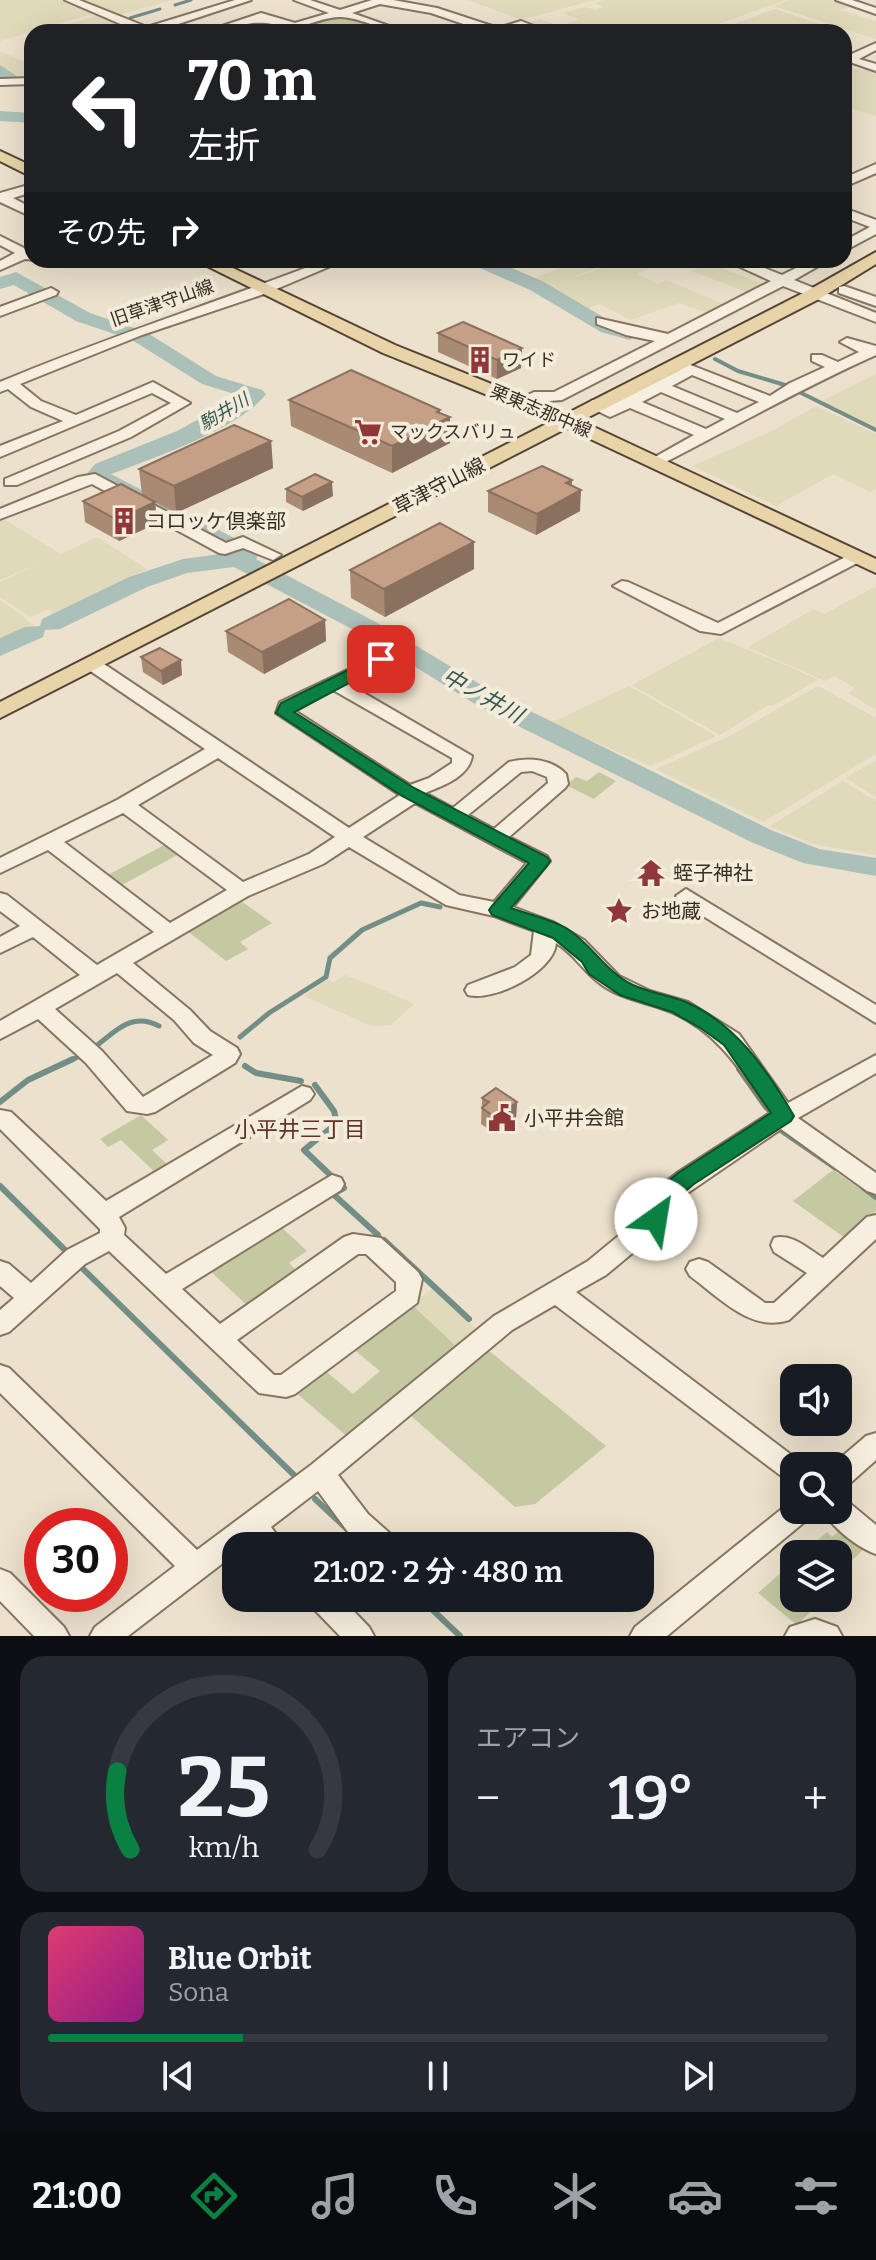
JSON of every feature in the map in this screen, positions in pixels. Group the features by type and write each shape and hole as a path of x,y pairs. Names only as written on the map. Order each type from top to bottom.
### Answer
{"main road":[{"path":"0,155 24,168"},
{"name":"草津守山線","path":"852,257 876,243"},
{"name":"草津守山線","path":"852,267 876,257"},
{"name":"栗東志那中線","path":"219,268 395,351 557,417 876,567"},
{"name":"草津守山線","path":"0,693 264,566 557,417 834,268"},
{"name":"草津守山線","path":"557,417 685,367 799,289 850,268"},
{"name":"草津守山線","path":"0,711 92,664 264,566"}],"street":[{"path":"70,0 130,24"},
{"path":"216,0 284,24"},
{"path":"169,24 246,0"},
{"path":"299,0 371,24"},
{"path":"303,24 382,0 433,10 474,24"},
{"path":"841,0 876,11"},
{"path":"178,11 193,16"},
{"path":"235,24 261,16"},
{"path":"852,58 876,46"},
{"path":"852,60 876,68"},
{"path":"852,64 876,60"},
{"path":"0,82 24,81"},
{"path":"852,179 876,168"},
{"path":"1,197 24,190"},
{"path":"1,197 24,209"},
{"path":"852,214 876,224"},
{"path":"852,241 876,224"},
{"path":"0,240 24,252"},
{"path":"0,266 24,257"},
{"name":"旧草津守山線","path":"5,385 134,333 318,268"},
{"path":"750,268 799,289 873,310"},
{"path":"522,402 534,397 557,397 671,339 799,289 816,268"},
{"path":"844,290 873,310"},
{"path":"0,312 51,292"},
{"path":"602,321 631,332 671,339"},
{"path":"847,342 874,351"},
{"path":"654,462 740,420 791,388 874,351"},
{"path":"817,358 840,368"},
{"path":"593,405 610,412 660,386 685,367 771,402"},
{"path":"5,385 36,404 76,421"},
{"path":"660,386 740,420"},
{"path":"0,452 153,387 182,403 125,434 5,479"},
{"path":"630,402 708,436"},
{"path":"5,479 30,495"},
{"path":"1,514 84,480 95,479 232,546 243,542 264,566"},
{"path":"622,586 706,627 721,629 855,557"},
{"path":"381,659 287,706 285,713 411,794 540,861 499,910"},
{"path":"92,664 351,839 453,900 499,910 560,933 611,981 643,997 680,1007 731,1040 791,1125 876,1185"},
{"path":"0,1031 241,891 316,859 351,839 411,794 461,765 462,756 333,683"},
{"path":"0,866 124,804 220,749"},
{"path":"455,816 516,766 534,765 556,774 558,784 495,838"},
{"path":"124,804 241,891"},
{"path":"50,841 167,932"},
{"path":"686,896 876,1015"},
{"path":"0,900 94,974"},
{"path":"0,946 35,927"},
{"path":"476,990 517,975 536,962 545,948 545,927"},
{"path":"39,1007 94,1057 135,1105 147,1106 227,1057 229,1054 202,1037 182,1015 117,961"},
{"path":"105,1636 321,1473 503,1323 597,1268 656,1219 662,1198 686,1179 783,1116 876,1063"},
{"path":"0,1325 108,1226 302,1094"},
{"path":"3,1118 165,1287 219,1339 268,1385 286,1386 408,1296 409,1279 372,1245 353,1244 219,1339"},
{"path":"165,1287 332,1184"},
{"path":"699,1269 760,1313 780,1313 876,1224"},
{"path":"783,1245 824,1271"},
{"path":"0,1271 30,1297"},
{"path":"557,1292 780,1459"},
{"path":"0,1376 195,1567"},
{"path":"852,1465 876,1444"},
{"path":"321,1473 368,1532"},
{"path":"852,1522 876,1542"},
{"path":"657,1633 782,1524"},
{"path":"251,1526 257,1532"},
{"path":"0,1582 54,1636"},
{"path":"336,1612 359,1636"},
{"path":"800,1636 815,1632 827,1636"}],"shaded area":[{"path":"0,0 64,0 96,13 58,24 24,24 24,34 0,41"},
{"path":"84,0 172,0 119,15"},
{"path":"468,0 594,0 521,20"},
{"path":"606,0 786,0 718,24 565,24 579,19 562,13 584,7 595,10 604,7 594,3"},
{"path":"790,0 836,0 852,5 840,10 876,21 876,39 852,31 852,24 830,24 774,6"},
{"path":"775,9 820,24 734,24"},
{"path":"100,15 122,24 68,24"},
{"path":"540,19 554,24 529,23"},
{"path":"0,51 24,62 24,80 14,79 0,69"},
{"path":"852,68 876,72 876,116 852,108"},
{"path":"561,268 596,268 567,280 602,268 650,268 637,274 658,284 666,280 728,306 712,314 678,303 631,320 600,304 583,310 531,279"},
{"path":"722,268 769,287 752,294 691,271"},
{"path":"876,374 876,427 820,402"},
{"path":"816,406 876,434 876,488 870,492 833,474 776,506 693,466 772,431"},
{"path":"0,517 61,554 97,537 147,569 54,613 48,609 31,617 0,597 0,582 47,560 0,580"},
{"path":"876,586 876,710 848,693 855,688 835,676 825,681 748,647 814,609 825,614"},
{"path":"0,600 21,615 34,626 0,642"},
{"path":"719,638 818,680 772,706 768,705 720,735 632,685"},
{"path":"629,686 716,736 651,766 551,723"},
{"path":"818,686 876,718 876,754 763,822 656,769 730,736"},
{"path":"876,760 876,797 846,778"},
{"path":"843,781 876,801 876,855 813,844 770,826"},
{"path":"345,975 414,1004 391,1025 371,1026 304,996 327,980 334,982"},
{"path":"432,1289 479,1332 458,1348 411,1304"}],"green space":[{"path":"340,16 370,24 314,24"},
{"path":"599,772 616,781 594,799 566,785 576,777 587,781"},
{"path":"168,843 181,853 120,886 106,876"},
{"path":"238,899 272,923 240,942 248,949 226,961 185,929"},
{"path":"141,1115 168,1140 152,1150 170,1167 158,1175 121,1140 108,1147 100,1139"},
{"path":"833,1170 876,1199 876,1211 845,1238 793,1201"},
{"path":"280,1226 307,1251 289,1263 299,1273 250,1308 208,1269"},
{"path":"411,1304 458,1348 349,1438 294,1391 323,1369 353,1394 380,1371 352,1348"},
{"path":"488,1350 606,1446 535,1504 515,1507 410,1415"},
{"path":"839,1531 850,1540 818,1540 827,1532 832,1537"},
{"path":"852,1541 863,1550 852,1561"},
{"path":"780,1573 780,1611 758,1593"},
{"path":"781,1612 810,1612 797,1625"}],"building":[{"path":"463,322 522,348 497,360 438,333"},
{"path":"351,370 450,417 392,446 289,400"},
{"path":"234,425 271,441 174,486 139,469"},
{"path":"542,466 572,480 566,483 581,490 537,514 488,491"},
{"path":"315,474 332,482 302,497 286,489"},
{"path":"121,484 155,502 117,520 83,501"},
{"path":"440,523 474,542 384,589 350,570"},
{"path":"289,599 325,620 262,652 226,631"},
{"path":"160,648 181,660 161,671 141,657"},
{"path":"496,1088 517,1102 496,1118 482,1108 489,1102 482,1098"}],"waterway":[{"path":"175,5 191,0"},
{"path":"130,18 160,9"},
{"path":"310,24 331,18"},
{"path":"0,70 12,80"},
{"path":"0,116 24,118"},
{"path":"496,268 537,286 608,328 630,334"},
{"name":"駒井川","path":"0,283 16,278 83,317 139,336 209,380 255,394 231,413 210,424 103,469 97,475 247,554 239,559"},
{"path":"715,359 738,371 785,385 876,430"},
{"name":"中ノ井川","path":"51,624 138,582 183,566 238,559 376,632 489,701 761,836 813,857 876,867"},
{"name":"中ノ井川","path":"0,648 34,632"},
{"path":"240,1037 269,1013 326,977 330,958 362,930 421,903 440,907"},
{"path":"625,996 646,1003"},
{"path":"96,1046 133,1022 149,1022 159,1026"},
{"path":"69,1061 80,1056"},
{"path":"0,1102 28,1080 73,1059"},
{"path":"245,1066 256,1073 301,1081"},
{"path":"739,1069 766,1107"},
{"path":"315,1085 334,1111 337,1123 304,1150 344,1188 333,1194 378,1235"},
{"path":"775,1126 836,1168"},
{"path":"0,1186 68,1253"},
{"path":"864,1188 876,1197"},
{"path":"384,1240 469,1319"},
{"path":"79,1265 297,1478"},
{"path":"315,1499 347,1529"},
{"path":"435,1612 460,1636"}],"place":[{"name":"ワイド","path":"480,360"},
{"name":"マックスバリュ","path":"368,432"},
{"name":"コロッケ倶楽部","path":"124,521"},
{"name":"蛭子神社","path":"651,873"},
{"name":"お地蔵","path":"619,911"},
{"name":"小平井会館","path":"502,1118"}],"district":[{"name":"小平井三丁目","path":"300,1129"}],"route":[{"path":"381,659 287,706 285,713 408,792 540,861 499,910 560,933 589,958 596,969 627,990 680,1007 709,1024 731,1040 783,1116 662,1198 656,1219"}]}
